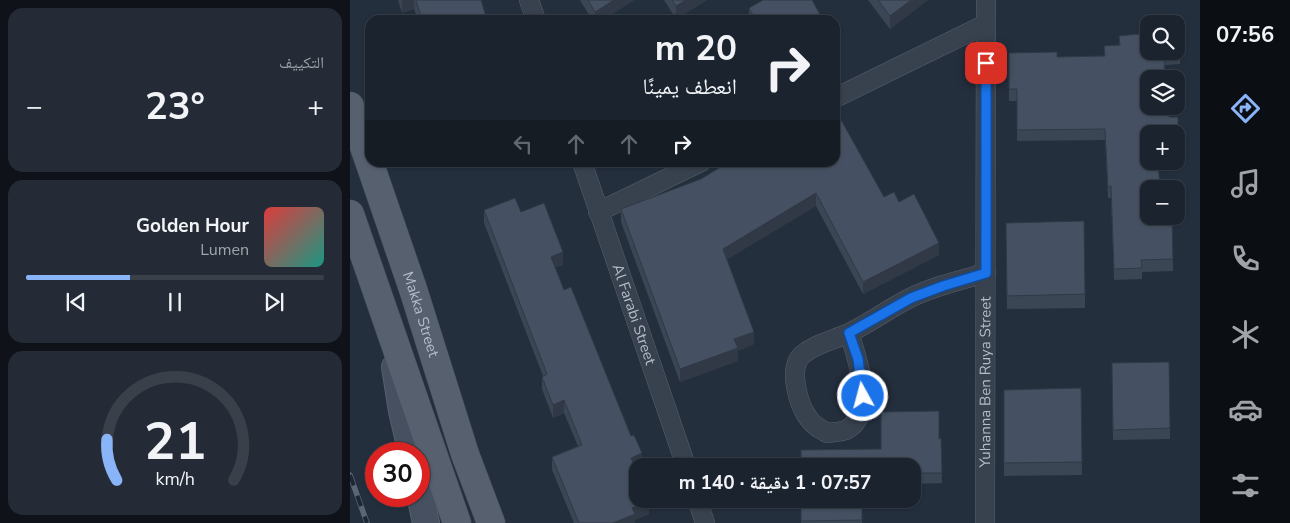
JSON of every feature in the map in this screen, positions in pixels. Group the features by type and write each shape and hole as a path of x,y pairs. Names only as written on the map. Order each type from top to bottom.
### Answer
{"main road":[{"name":"Makka Street","path":"350,106 365,150"},
{"name":"Makka Street","path":"371,167 413,289 457,428 491,523"},
{"path":"350,214 457,523"}],"street":[{"path":"529,0 534,15"},
{"name":"Yuhanna Ben Ruya Street","path":"985,523 986,0"},
{"path":"840,96 986,24"},
{"name":"Al Farabi Street","path":"584,167 683,458"},
{"path":"598,212 691,167"},
{"path":"849,333 858,359 863,396 861,410 847,430 827,433 816,427 808,418 798,396 794,372 798,360 817,346 849,333 911,298 986,273"},
{"path":"390,334 402,411 409,442"},
{"path":"423,507 426,523"},
{"path":"700,508 706,523"}],"building":[{"path":"416,0 481,0 486,15 420,15"},
{"path":"588,0 614,0 595,12"},
{"path":"672,0 686,0 676,6"},
{"path":"763,0 812,0 820,15 753,15 749,8"},
{"path":"878,0 911,0 890,16"},
{"path":"1140,34 1140,60 1165,60 1164,70 1140,70 1140,115 1169,115 1169,117 1178,117 1178,125 1140,125 1140,170 1159,170 1159,180 1140,180 1140,225 1172,225 1173,259 1141,260 1142,268 1114,269 1111,186 1108,187 1105,129 1017,130 1017,89 1009,89 1009,53 1057,52 1057,57 1105,56 1104,46 1120,45 1119,36"},
{"path":"840,118 884,197 894,192 899,202 914,194 939,243 863,282 816,193 723,249 754,332 734,339 738,348 680,369 621,209 701,179 721,167 840,167"},
{"path":"515,198 521,212 544,203 563,252 551,257 564,290 571,287 631,436 634,435 642,453 629,458 629,508 632,508 635,514 613,523 579,523 552,457 582,445 564,400 553,405 542,377 547,374 484,210"},
{"path":"1084,221 1085,294 1007,296 1006,223"},
{"path":"1169,362 1170,428 1113,430 1112,363"},
{"path":"1081,388 1082,462 1004,463 1004,390"},
{"path":"939,411 942,473 921,473 921,458 801,458 801,450 881,449 881,412"},
{"path":"801,508 862,508 862,520 801,521"}],"railway":[{"path":"350,475 367,523"}],"route":[{"path":"863,396 858,359 849,333 911,298 986,273 986,63"}]}
